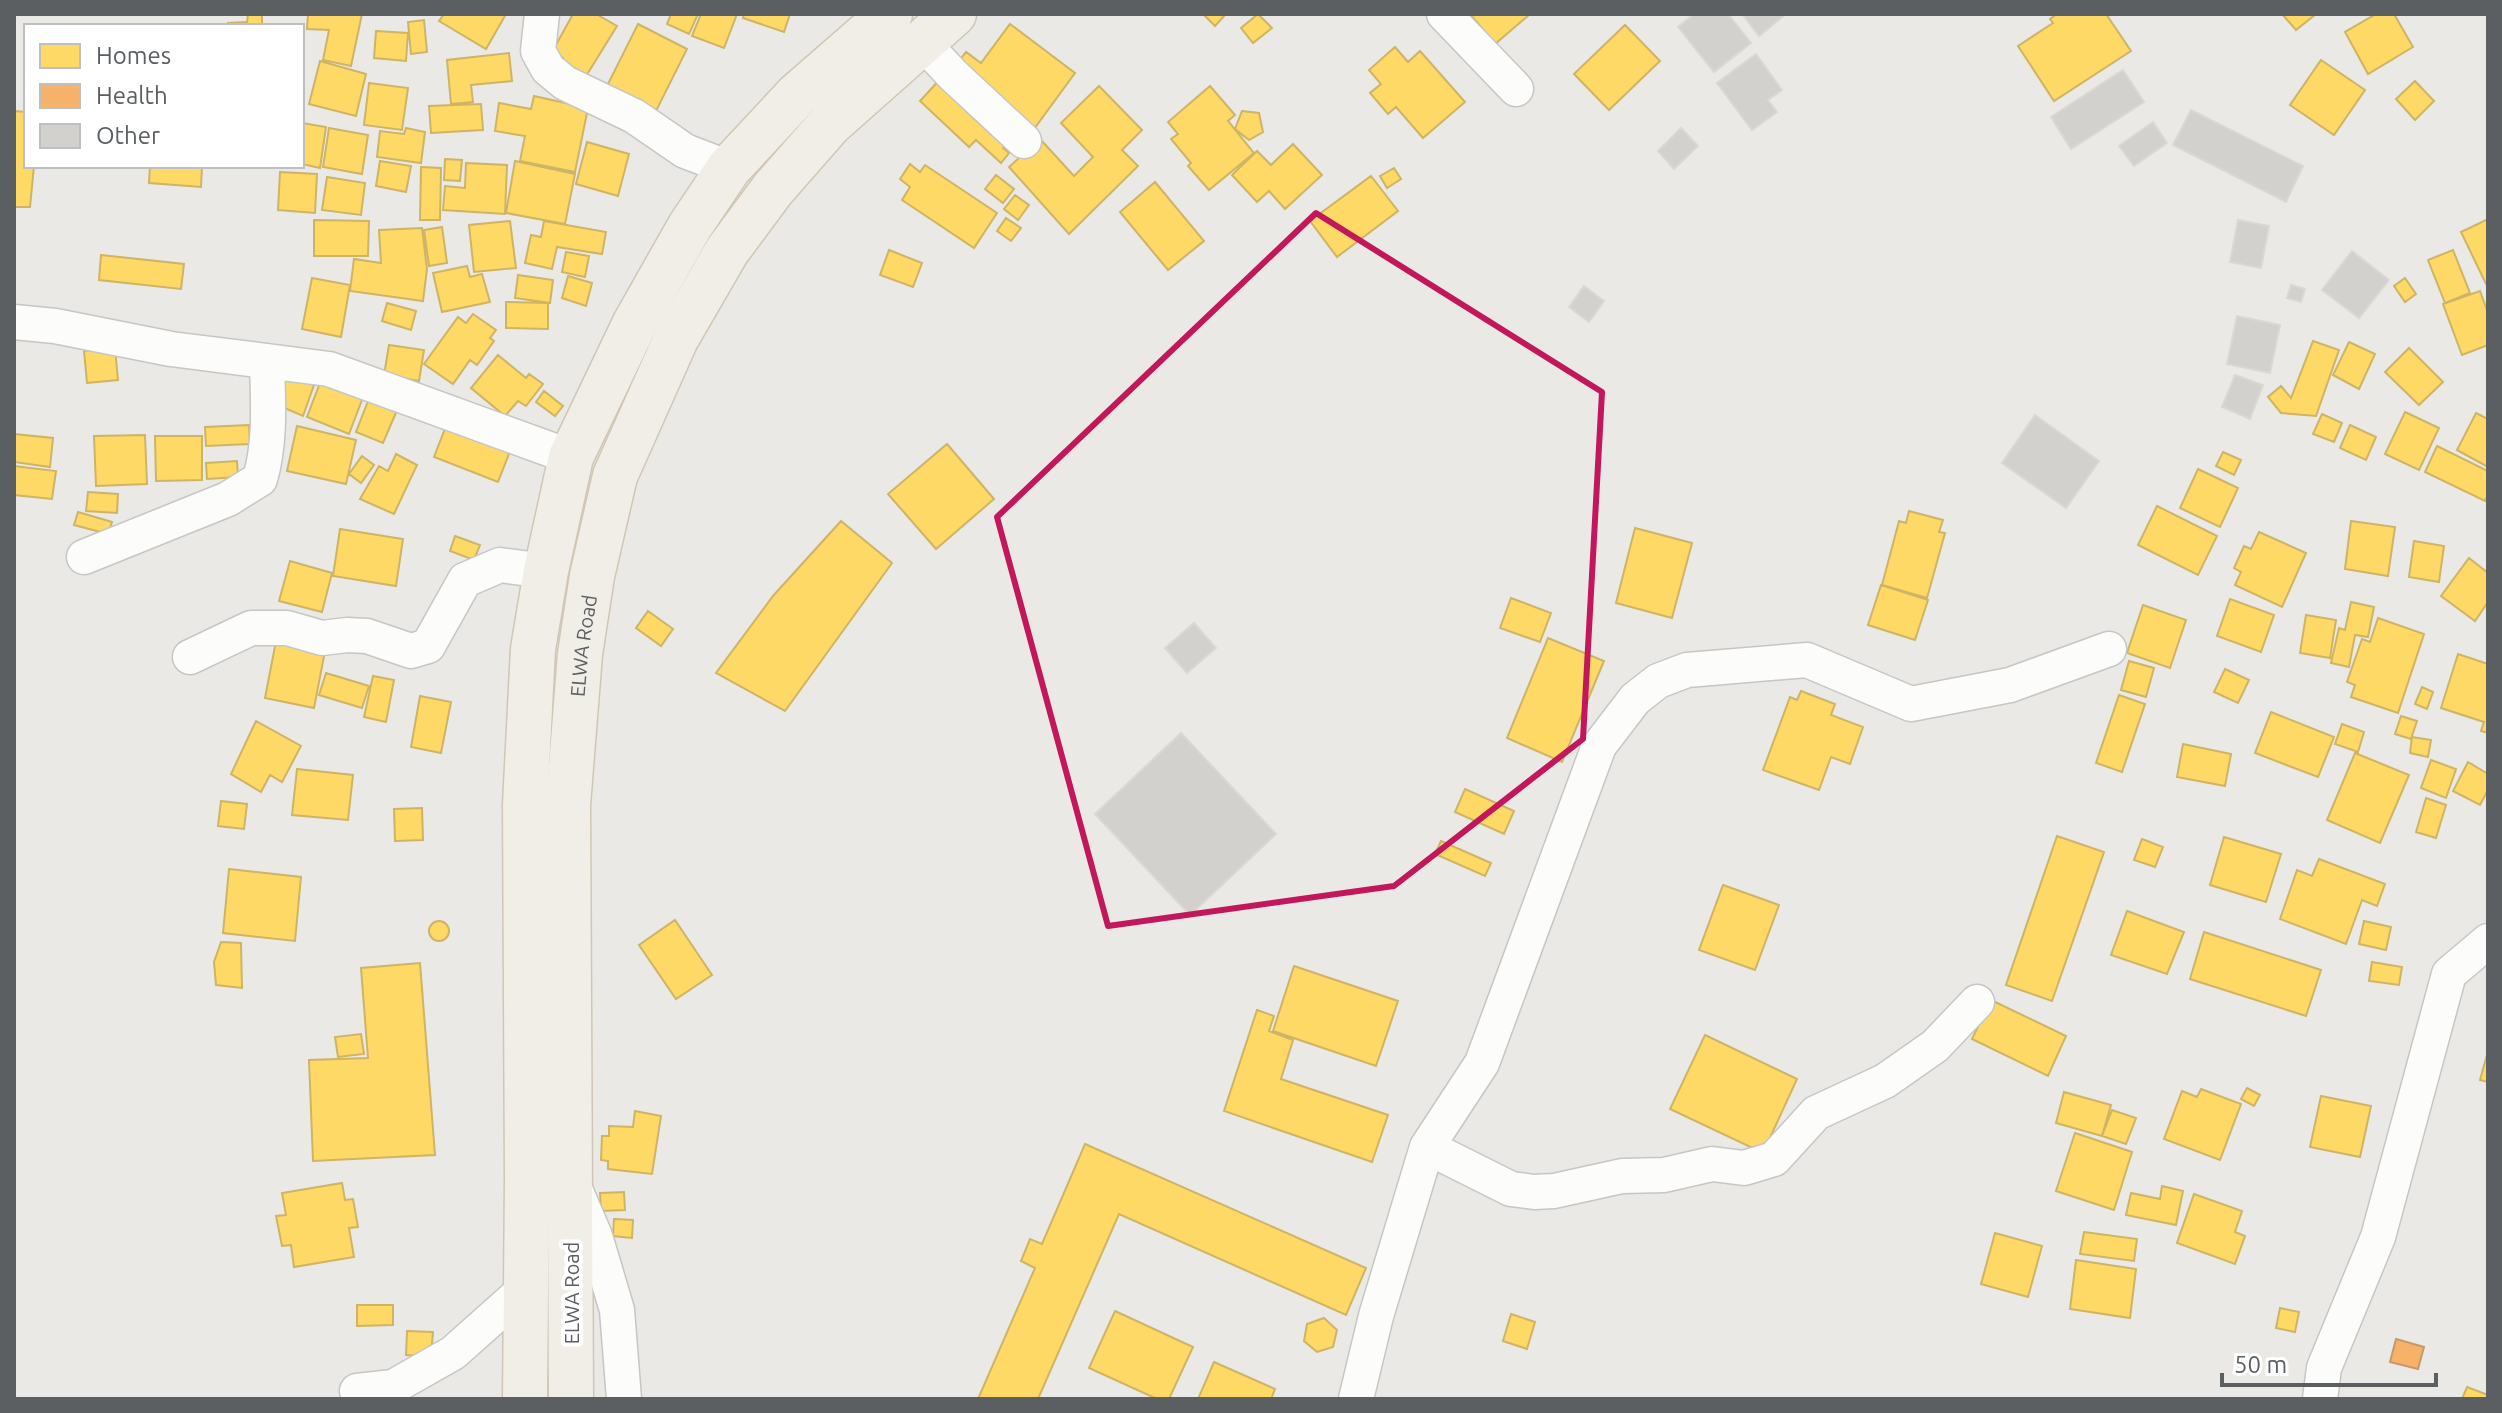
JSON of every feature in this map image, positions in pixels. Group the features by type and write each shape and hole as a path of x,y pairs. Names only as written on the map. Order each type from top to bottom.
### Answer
{"main road":[{"path":"525,1399 525,805 533,649 571,457 635,323 690,226 729,168 797,95 922,23"},
{"name":"ELWA Road","path":"571,1399 568,805 580,654 592,576 615,476 676,339 727,251 773,189 922,23"}],"street":[{"path":"542,14 538,51 548,69 565,83 634,116 685,151 729,168"},
{"path":"1444,14 1516,89"},
{"path":"922,23 953,75 1024,141"},
{"path":"14,322 55,326 171,349 329,369 571,457"},
{"path":"84,557 228,499 260,479 269,419 267,362"},
{"path":"190,657 251,628 287,628 322,638 367,636 411,651 428,646 465,580 500,565 546,571"},
{"path":"1356,1399 1376,1316 1427,1147 1482,1063 1599,746 1635,699 1658,681 1687,670 1807,660 1911,704 2010,685 2109,649"},
{"path":"2320,1399 2324,1368 2378,1237 2449,974 2488,941"},
{"path":"1427,1147 1511,1189 1534,1192 1554,1191 1622,1176 1664,1175 1712,1164 1744,1168 1774,1159 1816,1113 1885,1081 1935,1046 1977,1002"},
{"path":"570,1179 595,1236 617,1310 624,1399"},
{"path":"357,1391 393,1387 453,1353 525,1289"}],"highlighted area":[{"path":"1316,213 1602,392 1583,739 1394,886 1108,926 997,517"}],"building: Homes":[{"path":"248,14 262,14 262,24 228,24 228,23 247,22"},
{"path":"308,14 362,14 351,66 323,60 329,30 307,29"},
{"path":"444,14 506,14 486,49 439,21"},
{"path":"573,14 596,14 617,26 583,81 558,66 563,58 552,52"},
{"path":"671,14 698,14 689,34 667,24"},
{"path":"701,14 737,14 724,48 692,36"},
{"path":"744,14 790,14 784,32 743,18"},
{"path":"1203,14 1226,14 1215,26"},
{"path":"1258,14 1272,28 1253,43 1241,28"},
{"path":"1470,14 1528,14 1529,15 1495,44"},
{"path":"2057,14 2106,14 2131,51 2054,101 2018,46 2053,23 2050,19"},
{"path":"2282,14 2316,14 2296,30"},
{"path":"2376,14 2394,14 2413,47 2368,74 2345,32"},
{"path":"424,20 427,52 411,54 408,22"},
{"path":"638,24 687,49 653,117 604,92"},
{"path":"1010,24 1075,73 1034,129 953,69 966,52 981,63"},
{"path":"1625,25 1660,61 1609,110 1574,74"},
{"path":"376,31 408,33 406,61 374,58"},
{"path":"1395,47 1408,62 1420,51 1465,102 1423,138 1396,107 1388,114 1370,93 1381,84 1369,70"},
{"path":"509,53 512,81 471,85 473,102 451,104 447,60"},
{"path":"2321,60 2365,90 2334,135 2290,105"},
{"path":"320,61 366,74 356,116 309,104"},
{"path":"943,76 974,104 967,112 992,135 999,129 1011,139 1003,148 1009,153 1001,163 976,140 969,147 920,101"},
{"path":"2415,81 2434,101 2415,120 2396,99"},
{"path":"369,83 408,88 402,130 364,125"},
{"path":"1099,86 1142,130 1122,150 1138,166 1069,234 1009,167 1040,139 1074,176 1093,157 1061,123"},
{"path":"1210,86 1235,115 1228,121 1254,153 1209,190 1188,166 1191,163 1171,139 1178,134 1168,122"},
{"path":"534,96 588,108 575,172 520,161 525,136 495,131 499,103 531,109"},
{"path":"481,104 483,130 431,133 429,106"},
{"path":"14,111 24,112 24,168 34,168 30,207 14,207"},
{"path":"1242,111 1259,113 1263,132 1249,140 1235,129"},
{"path":"304,123 326,127 320,168 304,164"},
{"path":"329,128 368,135 362,174 323,167"},
{"path":"406,128 425,132 421,163 377,157 380,131 404,134"},
{"path":"587,142 629,154 618,196 576,184"},
{"path":"1293,144 1322,175 1285,209 1269,191 1257,202 1232,175 1257,151 1271,165"},
{"path":"445,159 462,160 460,181 444,180"},
{"path":"380,161 411,166 406,192 376,186"},
{"path":"515,161 575,174 565,224 506,213"},
{"path":"466,163 507,165 505,214 443,210 445,186 465,188"},
{"path":"910,164 920,172 925,165 997,213 974,248 902,200 910,187 900,179"},
{"path":"421,167 441,168 440,220 420,220"},
{"path":"150,168 202,168 201,187 149,183"},
{"path":"1394,168 1401,179 1387,188 1380,176"},
{"path":"280,172 317,174 315,213 278,210"},
{"path":"996,175 1014,189 1003,203 985,189"},
{"path":"1371,176 1398,211 1337,257 1310,221"},
{"path":"327,177 365,183 361,215 322,210"},
{"path":"1155,182 1204,241 1168,270 1120,212"},
{"path":"1015,195 1029,205 1018,220 1004,209"},
{"path":"1006,218 1021,228 1011,241 997,231"},
{"path":"2488,219 2488,283 2486,284 2461,232"},
{"path":"314,220 369,221 368,256 314,256"},
{"path":"510,221 516,268 474,272 469,225"},
{"path":"544,221 606,232 602,254 557,247 552,269 525,263 531,235 541,237"},
{"path":"442,227 447,263 429,266 424,230"},
{"path":"422,228 427,269 423,301 350,291 354,259 381,263 379,230"},
{"path":"889,250 922,263 913,287 880,275"},
{"path":"2453,250 2470,293 2445,303 2428,260"},
{"path":"566,252 589,256 585,277 562,272"},
{"path":"101,255 184,264 181,289 99,280"},
{"path":"467,266 470,277 482,274 490,302 442,312 433,273"},
{"path":"518,275 553,280 550,303 515,298"},
{"path":"568,276 592,283 586,306 562,298"},
{"path":"312,278 350,285 341,337 302,329"},
{"path":"2405,278 2416,294 2405,302 2394,286"},
{"path":"2480,291 2488,313 2488,345 2462,355 2443,304"},
{"path":"506,302 548,303 548,329 506,328"},
{"path":"387,303 416,311 411,330 382,321"},
{"path":"473,314 496,330 490,338 494,341 477,365 470,360 453,384 424,364 458,317 466,323"},
{"path":"2313,341 2339,350 2316,416 2281,413 2268,397 2281,386 2291,398"},
{"path":"2349,342 2375,354 2359,389 2333,375"},
{"path":"389,345 424,350 419,381 384,375"},
{"path":"115,348 118,380 87,383 84,351"},
{"path":"2409,348 2443,382 2419,405 2385,372"},
{"path":"498,355 526,378 529,374 543,384 526,406 518,401 505,416 471,388"},
{"path":"287,374 314,385 303,416 275,404"},
{"path":"323,375 365,392 349,434 307,417"},
{"path":"544,391 563,406 555,416 536,402"},
{"path":"370,396 398,408 383,443 356,432"},
{"path":"2405,412 2439,428 2419,470 2385,454"},
{"path":"2476,413 2488,419 2488,467 2457,450"},
{"path":"2322,414 2342,423 2334,442 2313,434"},
{"path":"448,421 512,446 498,482 434,457"},
{"path":"249,425 250,444 206,446 205,427"},
{"path":"2350,425 2376,437 2366,460 2340,448"},
{"path":"297,426 356,440 346,484 287,471"},
{"path":"14,434 53,438 50,467 14,462"},
{"path":"145,435 147,484 96,486 94,436"},
{"path":"155,436 202,436 202,480 156,481"},
{"path":"947,444 994,499 936,549 888,494"},
{"path":"2437,446 2488,471 2485,501 2425,472"},
{"path":"2223,452 2241,460 2234,475 2216,466"},
{"path":"396,454 417,465 394,514 360,499 379,466 388,471"},
{"path":"362,456 374,465 361,483 349,474"},
{"path":"237,461 238,477 207,479 206,463"},
{"path":"14,466 56,471 52,499 14,495"},
{"path":"2198,469 2238,488 2220,527 2180,508"},
{"path":"88,492 118,494 117,513 86,511"},
{"path":"2157,506 2217,536 2198,575 2138,545"},
{"path":"1909,511 1943,520 1939,532 1945,533 1927,598 1882,585 1899,521 1906,523"},
{"path":"78,512 112,522 108,534 74,525"},
{"path":"841,521 892,563 785,711 716,673 773,596"},
{"path":"2351,521 2395,527 2388,576 2345,569"},
{"path":"1635,528 1692,543 1672,618 1616,603"},
{"path":"340,529 403,539 396,586 333,576"},
{"path":"2259,532 2306,553 2282,607 2235,585 2241,572 2234,568 2244,546 2251,549"},
{"path":"455,536 480,545 474,560 450,551"},
{"path":"2414,541 2444,546 2439,582 2409,577"},
{"path":"2469,558 2488,573 2488,602 2475,621 2441,596"},
{"path":"290,561 332,573 322,612 279,601"},
{"path":"1881,585 1928,600 1915,640 1868,625"},
{"path":"1511,598 1551,613 1540,642 1500,628"},
{"path":"2230,599 2274,615 2261,652 2217,636"},
{"path":"2351,602 2374,607 2368,637 2355,635 2349,667 2331,663 2339,628 2345,630"},
{"path":"2143,605 2186,620 2170,668 2127,653"},
{"path":"648,611 673,629 661,646 636,628"},
{"path":"2306,615 2336,620 2330,658 2300,653"},
{"path":"2378,618 2424,634 2398,713 2351,697 2355,685 2347,682 2362,639 2370,642"},
{"path":"1548,638 1604,661 1562,762 1507,738"},
{"path":"276,641 325,651 314,708 265,698"},
{"path":"2458,654 2488,664 2488,733 2481,731 2484,722 2441,708"},
{"path":"2129,661 2154,668 2146,697 2121,690"},
{"path":"2225,669 2249,680 2238,703 2214,692"},
{"path":"326,673 369,686 362,708 319,695"},
{"path":"373,676 394,680 386,722 364,717"},
{"path":"2422,687 2433,692 2427,709 2415,704"},
{"path":"1801,691 1835,704 1831,715 1863,727 1850,764 1831,757 1819,790 1763,770 1790,697 1797,700"},
{"path":"2119,695 2145,704 2122,772 2096,763"},
{"path":"420,696 451,702 441,753 411,747"},
{"path":"2271,712 2334,737 2318,777 2255,753"},
{"path":"2401,716 2417,721 2411,739 2395,734"},
{"path":"256,721 301,746 282,782 270,775 261,792 231,774"},
{"path":"2342,724 2364,732 2358,752 2335,744"},
{"path":"2412,737 2431,740 2428,757 2410,753"},
{"path":"2183,744 2231,754 2225,786 2177,777"},
{"path":"2355,753 2409,775 2380,843 2327,820"},
{"path":"2431,760 2456,769 2446,798 2421,788"},
{"path":"2468,762 2488,774 2488,790 2480,805 2453,791"},
{"path":"297,769 353,775 348,820 292,815"},
{"path":"1465,789 1514,811 1504,834 1455,812"},
{"path":"2426,798 2446,805 2436,838 2416,832"},
{"path":"221,801 247,804 244,829 218,826"},
{"path":"422,808 423,840 395,841 394,809"},
{"path":"2057,836 2104,852 2052,1001 2006,985"},
{"path":"2224,837 2281,854 2266,902 2210,885"},
{"path":"2142,839 2163,847 2155,867 2134,860"},
{"path":"1441,841 1491,863 1485,876 1435,854"},
{"path":"2319,859 2385,884 2377,906 2362,900 2346,944 2280,919 2297,870 2312,876"},
{"path":"229,869 301,877 295,941 223,933"},
{"path":"1723,885 1779,905 1755,970 1699,950"},
{"path":"2127,911 2184,932 2167,974 2111,955"},
{"path":"675,920 712,975 676,999 639,945"},
{"path":"439,921 446,924 449,931 446,938 439,941 432,938 429,931 432,924"},
{"path":"2364,921 2391,927 2386,950 2359,944"},
{"path":"2204,932 2321,970 2306,1016 2190,979"},
{"path":"221,942 241,943 242,988 216,985 214,962"},
{"path":"2372,962 2402,967 2399,985 2369,981"},
{"path":"420,963 435,1155 313,1161 309,1060 368,1058 361,968"},
{"path":"1294,966 1398,1001 1376,1066 1273,1031"},
{"path":"1991,1000 2066,1036 2048,1076 1972,1039"},
{"path":"1257,1010 1274,1016 1269,1031 1293,1040 1281,1079 1388,1115 1372,1162 1224,1111"},
{"path":"361,1034 364,1054 338,1057 335,1037"},
{"path":"1705,1035 1797,1079 1763,1153 1670,1109"},
{"path":"2488,1051 2488,1082 2480,1080"},
{"path":"2247,1088 2260,1095 2254,1106 2241,1099"},
{"path":"2201,1089 2241,1104 2220,1160 2164,1139 2182,1091 2197,1097"},
{"path":"2064,1092 2111,1105 2102,1136 2056,1123"},
{"path":"2321,1096 2371,1106 2360,1157 2310,1147"},
{"path":"2112,1110 2136,1118 2126,1144 2102,1136"},
{"path":"635,1111 661,1116 652,1174 608,1169 608,1161 601,1160 602,1136 609,1136 609,1126 633,1127"},
{"path":"2075,1133 2132,1152 2114,1210 2056,1191"},
{"path":"1085,1144 1366,1268 1346,1315 1119,1214 1038,1399 978,1399 1035,1268 1021,1261 1030,1239 1042,1244"},
{"path":"342,1183 345,1200 353,1199 358,1227 349,1228 354,1257 294,1267 291,1245 282,1246 276,1216 286,1215 282,1193"},
{"path":"2162,1186 2183,1191 2176,1225 2126,1215 2131,1193 2160,1199"},
{"path":"624,1192 625,1210 601,1211 600,1193"},
{"path":"2194,1194 2242,1211 2235,1232 2245,1236 2235,1264 2177,1243"},
{"path":"614,1219 633,1220 632,1238 613,1236"},
{"path":"2084,1232 2137,1239 2134,1261 2080,1254"},
{"path":"1995,1233 2042,1246 2028,1297 1981,1284"},
{"path":"2076,1260 2136,1269 2130,1318 2070,1309"},
{"path":"357,1305 393,1305 393,1325 357,1326"},
{"path":"2280,1308 2299,1312 2295,1332 2276,1328"},
{"path":"1115,1311 1193,1347 1169,1399 1157,1399 1089,1368"},
{"path":"1511,1314 1535,1322 1527,1349 1503,1341"},
{"path":"1324,1318 1337,1330 1333,1347 1317,1352 1304,1341 1307,1324"},
{"path":"407,1331 433,1332 431,1356 406,1355"},
{"path":"1214,1362 1275,1389 1271,1399 1198,1399"},
{"path":"2467,1387 2488,1395 2488,1399 2462,1399"}],"building: Health":[{"path":"2396,1339 2424,1347 2418,1369 2390,1362"}],"building: Other":[{"path":"1694,14 1728,14 1751,43 1714,72 1678,27"},
{"path":"1742,14 1786,14 1759,36"},
{"path":"1756,54 1782,90 1768,100 1777,112 1752,130 1717,83"},
{"path":"2123,70 2144,102 2071,149 2051,117"},
{"path":"2191,110 2303,166 2286,202 2173,145"},
{"path":"2153,122 2167,143 2134,166 2119,146"},
{"path":"1681,128 1698,146 1674,169 1658,151"},
{"path":"2238,220 2269,226 2261,268 2230,262"},
{"path":"2352,251 2389,280 2359,318 2322,290"},
{"path":"2291,285 2305,289 2301,302 2287,298"},
{"path":"1584,286 1604,301 1589,322 1569,307"},
{"path":"2237,316 2280,325 2270,373 2227,364"},
{"path":"2235,375 2263,385 2250,419 2222,407"},
{"path":"2035,415 2099,461 2066,508 2002,463"},
{"path":"1194,623 1216,648 1187,673 1165,648"},
{"path":"1181,733 1276,834 1190,915 1095,814"}]}
